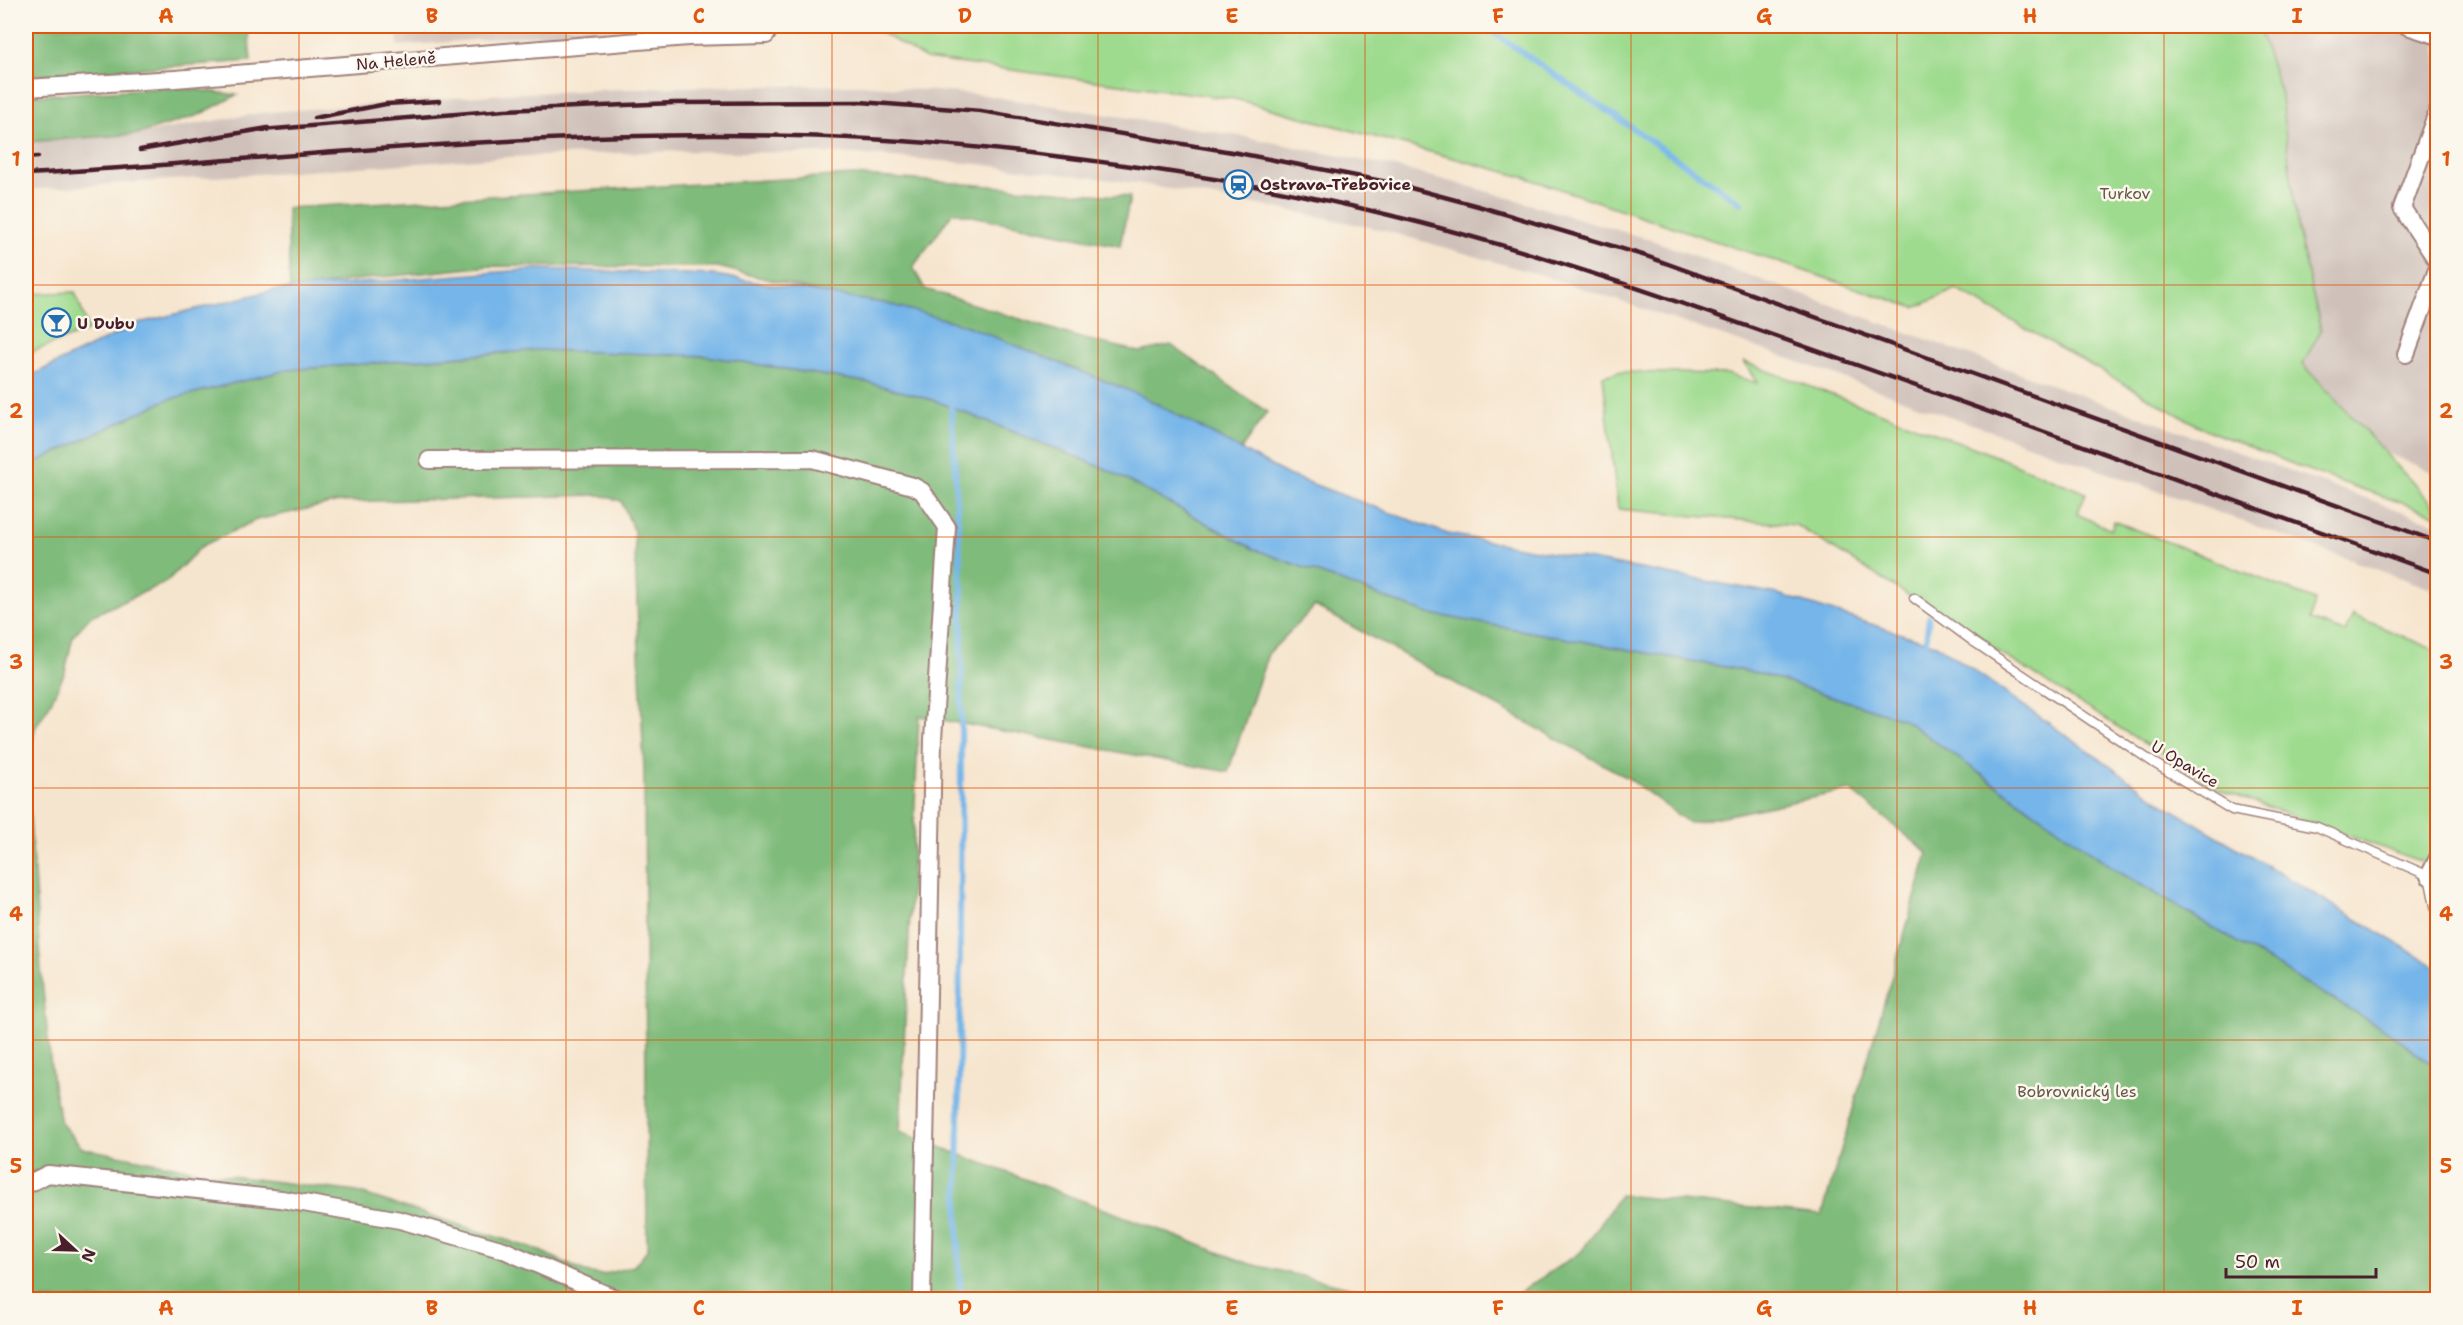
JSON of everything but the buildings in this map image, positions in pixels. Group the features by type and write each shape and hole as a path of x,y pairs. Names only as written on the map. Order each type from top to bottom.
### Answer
{"street":[{"path":"2407,26 2438,36"},
{"name":"Na Heleně","path":"26,88 175,79 769,30"},
{"path":"2438,110 2402,208 2438,262"},
{"path":"2406,354 2438,267"},
{"path":"429,460 812,459 913,486 922,491 947,527 933,740 922,1299"},
{"path":"2429,876 2438,858"},
{"path":"26,1185 48,1174 281,1199 400,1220 504,1250 619,1299"}],"lane":[{"name":"U Opavice","path":"1914,598 1974,642 2154,763 2232,810 2317,827 2429,876"},
{"path":"2429,876 2438,921"}],"shaded area":[{"path":"397,26 647,26 398,46"},
{"path":"2258,26 2437,26 2437,474 2384,452 2302,364 2321,330 2298,231"},
{"path":"861,85 983,95 1241,136 1395,167 1651,240 2437,524 2437,591 1779,355 1548,277 1386,231 1303,213 1137,183 978,164 857,154 678,151 509,157 26,190 26,142 138,134 260,113 504,94 674,87"}],"green space":[{"path":"26,26 248,26 251,61 26,76"},
{"name":"Turkov","path":"870,26 2258,26 2280,91 2298,231 2321,330 2303,364 2437,509 2437,515 2318,474 2202,428 1956,289 1915,308 1527,178 1235,99 926,59"},
{"path":"177,87 237,95 199,115 138,134 26,142 26,96"},
{"path":"853,175 1130,197 1120,246 953,212 913,267 925,289 1080,338 1140,352 1171,345 1267,412 1235,458 957,327 718,267 490,266 345,281 290,293 287,208"},
{"path":"75,292 89,330 26,354 26,294"},
{"name":"Bobrovnický les","path":"538,350 706,356 871,383 936,401 1106,469 1254,549 1426,613 1758,673 1903,719 2121,873 2390,1033 2437,1068 2437,1299 1509,1299 1581,1252 1620,1195 1822,1215 1928,853 1850,790 1689,823 1628,778 1315,606 1268,654 1228,772 919,716 900,1132 1250,1264 1401,1299 26,1300 26,467 166,400 287,370","holes":["600,495 621,501 634,531 644,769 647,1250 634,1266 602,1275 585,1272 540,1251 357,1192 215,1174 82,1148 61,1123 53,1085 41,971 29,805 29,758 35,728 50,704 65,672 73,636 91,616 166,582 202,546 256,520 339,502"]},
{"path":"1744,362 1978,449 2086,493 2077,514 2111,530 2114,521 2315,600 2310,620 2345,632 2353,615 2437,651 2438,843 2428,864 2217,789 1796,525 1618,509 1603,376 1618,372 1727,374 1757,383"}],"water":[{"path":"537,269 714,275 888,304 962,324 1140,395 1288,475 1448,534 1778,594 1939,646 2165,805 2437,967 2437,1068 2390,1033 2121,873 1903,719 1758,673 1426,613 1254,549 1106,469 936,401 871,383 706,356 538,350 287,370 166,400 26,467 26,378 139,323 274,290"}],"waterway":[{"path":"1484,26 1741,203"},
{"path":"951,401 962,592 958,1249 961,1300"},
{"path":"1925,649 1929,617"}],"railway":[{"path":"314,118 386,104 439,101"},
{"path":"262,130 505,110 674,103 860,102 981,111 1238,153 1392,183 1646,256 2438,542"},
{"path":"140,150 268,128"},
{"path":"26,174 504,141 624,136 744,135 863,139 983,148 1187,174 1339,203 1448,230 1564,264 1679,302 2071,441 2438,574"},
{"path":"26,158 38,157"}],"place":[{"name":"Ostrava-Třebovice","path":"1239,184"},
{"name":"U Dubu","path":"56,323"}]}
